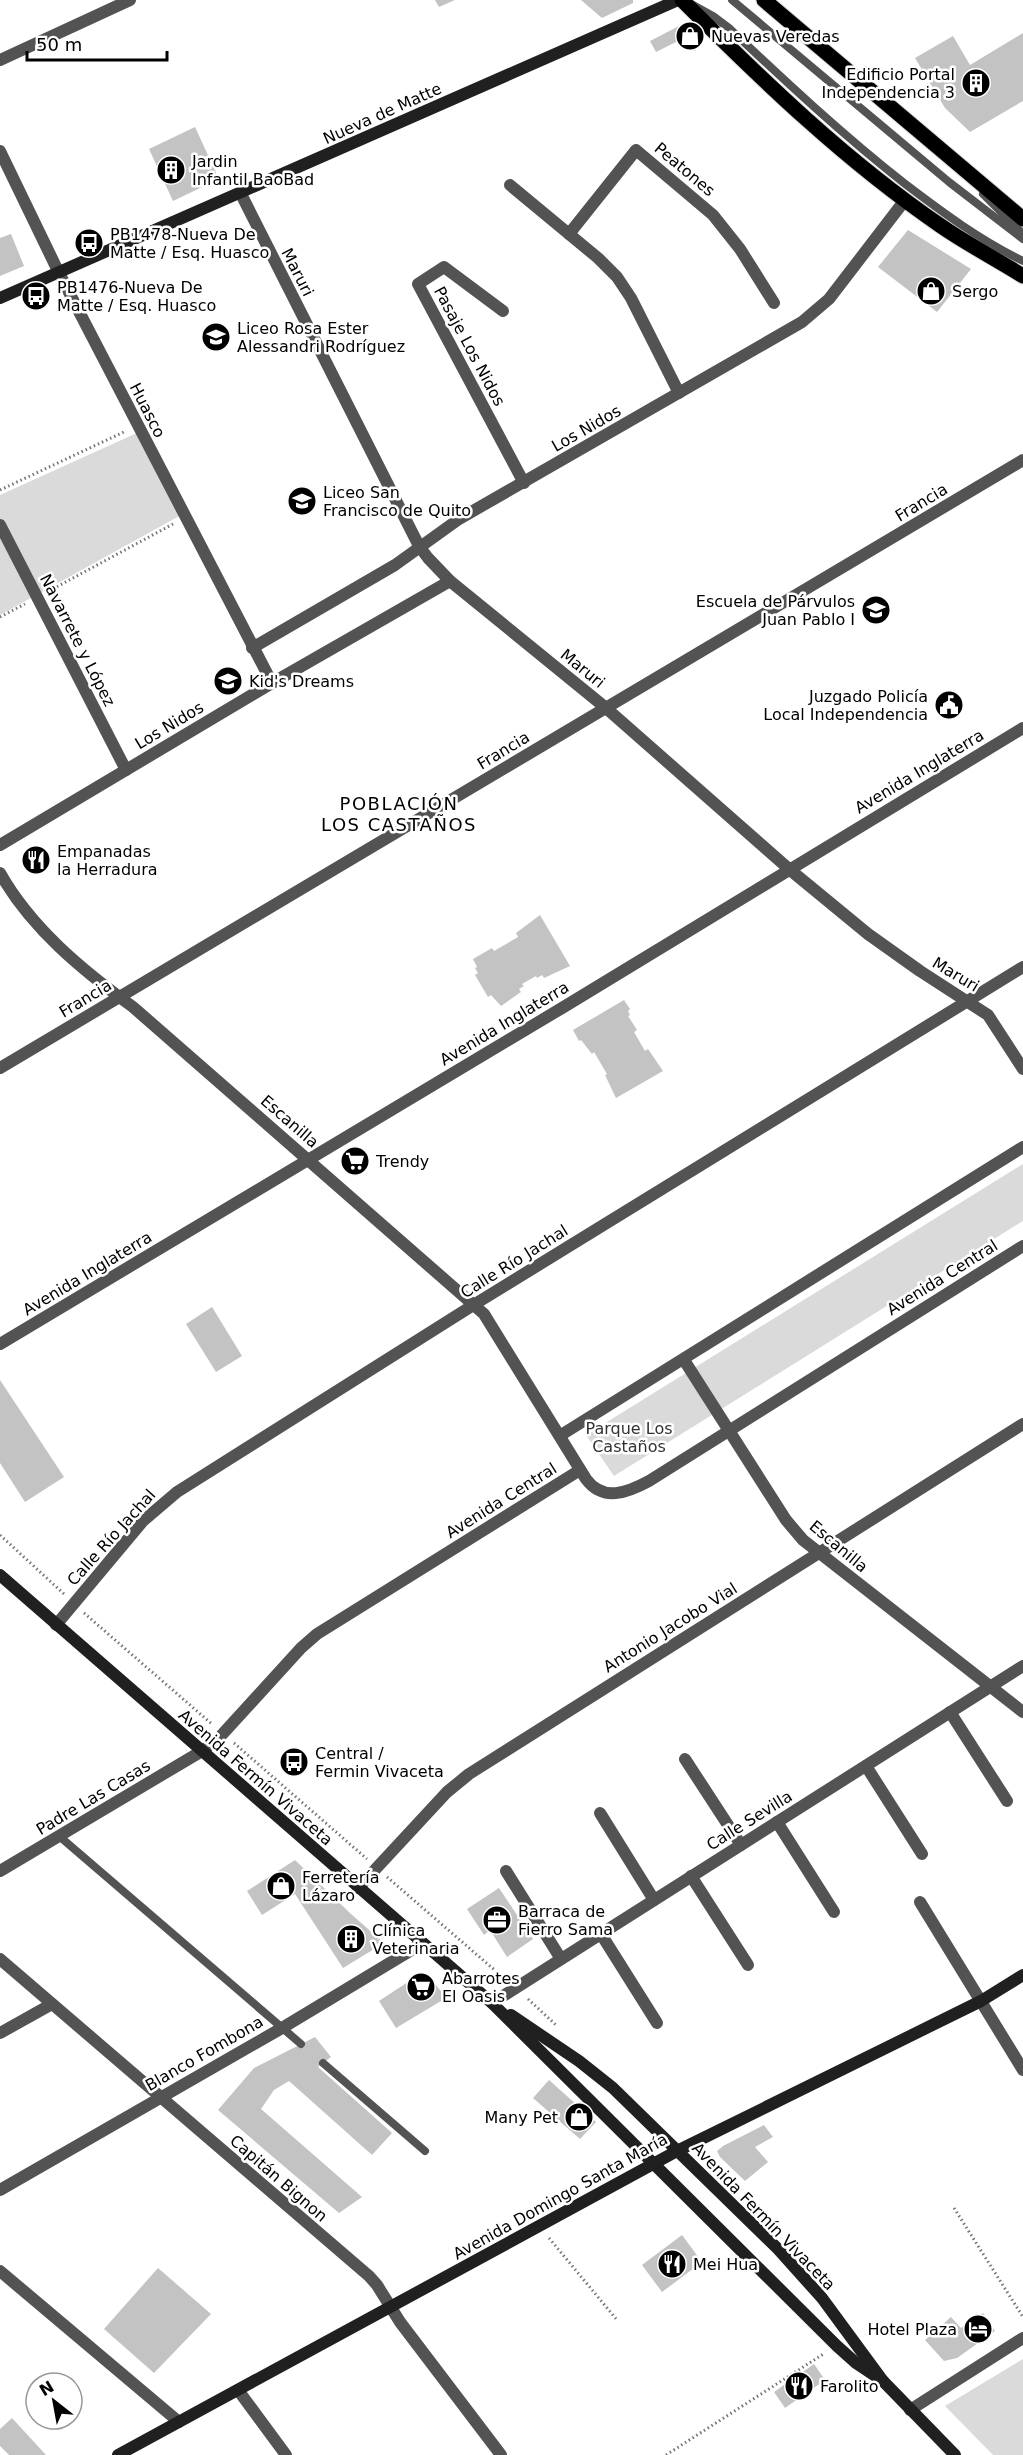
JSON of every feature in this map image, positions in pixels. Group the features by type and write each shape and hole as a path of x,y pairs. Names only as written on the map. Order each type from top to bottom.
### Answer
{"main road":[{"name":"Nueva de Matte","path":"0,298 681,0"},
{"path":"681,0 794,109 844,152 941,226 1023,276"},
{"path":"764,0 1023,219"},
{"name":"Avenida Fermín Vivaceta","path":"0,1575 492,2003 837,2346 856,2363 883,2381"},
{"name":"Avenida Domingo Santa María","path":"118,2455 654,2163 981,2001 1023,1975"},
{"name":"Avenida Fermín Vivaceta","path":"492,2003 579,2061 613,2088 803,2276 843,2325 883,2381 955,2455"}],"street":[{"path":"0,60 130,0"},
{"name":"Peatones","path":"568,234 636,150 712,215 740,249 774,303"},
{"name":"Huasco","path":"0,151 59,273 272,683"},
{"path":"510,185 603,263 623,285 679,393"},
{"name":"Maruri","path":"241,194 428,558 450,581 606,708 789,869 885,947 993,1019 1023,1069"},
{"name":"Los Nidos","path":"252,648 395,565 453,522 791,329 829,299 905,200"},
{"name":"Pasaje Los Nidos","path":"502,311 444,267 418,284 524,483"},
{"name":"Francia","path":"0,1068 1023,460"},
{"name":"Navarrete y López","path":"0,525 126,770"},
{"name":"Los Nidos","path":"0,845 272,683 450,581"},
{"name":"Avenida Inglaterra","path":"0,1344 562,1008 1023,728"},
{"name":"Escanilla","path":"0,873 15,900 32,920 101,984 119,997 475,1304 491,1323 580,1470"},
{"name":"Calle Río Jachal","path":"56,1625 143,1521 163,1501 475,1304 1023,967"},
{"path":"561,1436 1023,1147"},
{"name":"Avenida Central","path":"202,1751 223,1734 301,1648 317,1634 580,1470 588,1482 600,1492 612,1494 629,1491 1023,1246"},
{"name":"Escanilla","path":"684,1360 786,1520 803,1540 1023,1712"},
{"name":"Antonio Jacobo Vial","path":"358,1888 447,1792 469,1774 1023,1424"},
{"name":"Calle Sevilla","path":"492,2003 1023,1666"},
{"path":"950,1712 1007,1801"},
{"name":"Padre Las Casas","path":"0,1871 202,1751"},
{"path":"685,1759 741,1845"},
{"path":"866,1766 922,1854"},
{"path":"600,1813 654,1900"},
{"path":"777,1822 834,1912"},
{"path":"506,1871 561,1959"},
{"path":"691,1876 748,1965"},
{"path":"920,1902 1023,2070"},
{"path":"601,1934 657,2023"},
{"name":"Blanco Fombona","path":"0,2190 282,2028 423,1943"},
{"name":"Capitán Bignon","path":"0,1959 369,2276 501,2455"},
{"path":"0,2033 52,2004"},
{"path":"0,2271 179,2422"},
{"path":"910,2410 1023,2338"},
{"path":"238,2390 286,2455"}],"lane":[{"path":"681,0 713,16 839,130 939,209 978,236 1023,261"},
{"path":"732,0 949,182 1023,236"},
{"path":"947,155 1023,236"},
{"path":"59,1836 301,2044"},
{"path":"323,2063 425,2151"}],"path":[{"path":"0,490 137,425"},
{"path":"0,617 185,517"},
{"path":"0,1535 74,1603 559,2027"},
{"path":"954,2208 1023,2317"},
{"path":"551,2241 617,2320"},
{"path":"666,2455 817,2358"}],"green space":[{"path":"139,432 183,514 0,615 0,495"},
{"name":"Parque Los Castaños","path":"1023,1164 1023,1221 614,1476 586,1435"},
{"path":"1023,2359 1023,2455 993,2455 945,2406"}],"building":[{"path":"435,0 455,0 439,7"},
{"path":"581,0 633,0 633,3 602,18"},
{"path":"681,25 702,42 695,51 684,42 676,42 656,52 650,41"},
{"name":"Edificio Portal Independencia 3","path":"1023,33 1023,101 970,132 945,108 915,58 953,36 970,65"},
{"path":"195,127 219,179 173,201 149,149"},
{"name":"Sergo","path":"908,230 971,269 937,312 878,267"},
{"path":"11,234 24,266 0,276 0,238"},
{"name":"Empanadas la Herradura","path":"37,850 44,865 36,869 28,855"},
{"path":"540,915 570,966 544,978 542,975 537,978 536,976 522,984 524,986 519,989 521,992 501,1006 491,995 488,997 475,975 478,973 473,959 492,948 494,951 518,937 516,933"},
{"path":"624,1000 630,1009 628,1016 637,1030 634,1032 645,1051 648,1049 663,1071 616,1098 605,1075 607,1074 594,1052 592,1054 581,1040 579,1041 573,1030"},
{"path":"212,1307 242,1356 216,1372 186,1324"},
{"path":"0,1380 64,1477 25,1502 0,1463"},
{"path":"295,1860 384,1943 343,1968 295,1894 262,1915 247,1891"},
{"name":"Barraca de Fierro Sama","path":"499,1888 533,1939 507,1957 490,1930 484,1935 467,1909"},
{"path":"417,1976 433,1981 446,1998 396,2028 379,2001"},
{"path":"315,2037 331,2057 318,2067 392,2133 372,2155 289,2081 274,2090 261,2109 362,2197 339,2213 218,2110 254,2068"},
{"path":"549,2080 596,2122 580,2139 533,2098"},
{"path":"764,2125 773,2137 755,2147 768,2162 745,2181 720,2157 717,2151"},
{"name":"Mei Hua","path":"682,2235 702,2262 662,2292 642,2265"},
{"path":"158,2268 211,2314 154,2373 104,2329"},
{"path":"983,2313 995,2331 957,2358 944,2361 925,2340 951,2317 961,2328"},
{"name":"Farolito","path":"814,2364 825,2380 785,2408 774,2392"},
{"path":"12,2418 46,2455 9,2455 0,2446 0,2429"}],"place":[{"name":"Nuevas Veredas","path":"690,36"},
{"name":"Edificio Portal Independencia 3","path":"976,83"},
{"name":"Jardin Infantil BaoBad","path":"171,170"},
{"name":"PB1478-Nueva De Matte / Esq. Huasco","path":"89,243"},
{"name":"Sergo","path":"931,291"},
{"name":"PB1476-Nueva De Matte / Esq. Huasco","path":"36,296"},
{"name":"Liceo Rosa Ester Alessandri Rodríguez","path":"216,337"},
{"name":"Liceo San Francisco de Quito","path":"302,501"},
{"name":"Escuela de Párvulos Juan Pablo I","path":"876,610"},
{"name":"Kid's Dreams","path":"228,681"},
{"name":"Juzgado Policía Local Independencia","path":"949,705"},
{"name":"Empanadas la Herradura","path":"36,860"},
{"name":"Trendy","path":"355,1161"},
{"name":"Central / Fermin Vivaceta","path":"294,1762"},
{"name":"Ferretería Lázaro","path":"281,1886"},
{"name":"Barraca de Fierro Sama","path":"497,1920"},
{"name":"Clínica Veterinaria","path":"351,1939"},
{"name":"Abarrotes El Oasis","path":"421,1987"},
{"name":"Many Pet","path":"579,2117"},
{"name":"Mei Hua","path":"672,2264"},
{"name":"Hotel Plaza","path":"978,2329"},
{"name":"Farolito","path":"799,2386"}],"district":[{"name":"POBLACIÓN LOS CASTAÑOS","path":"399,814"}]}
